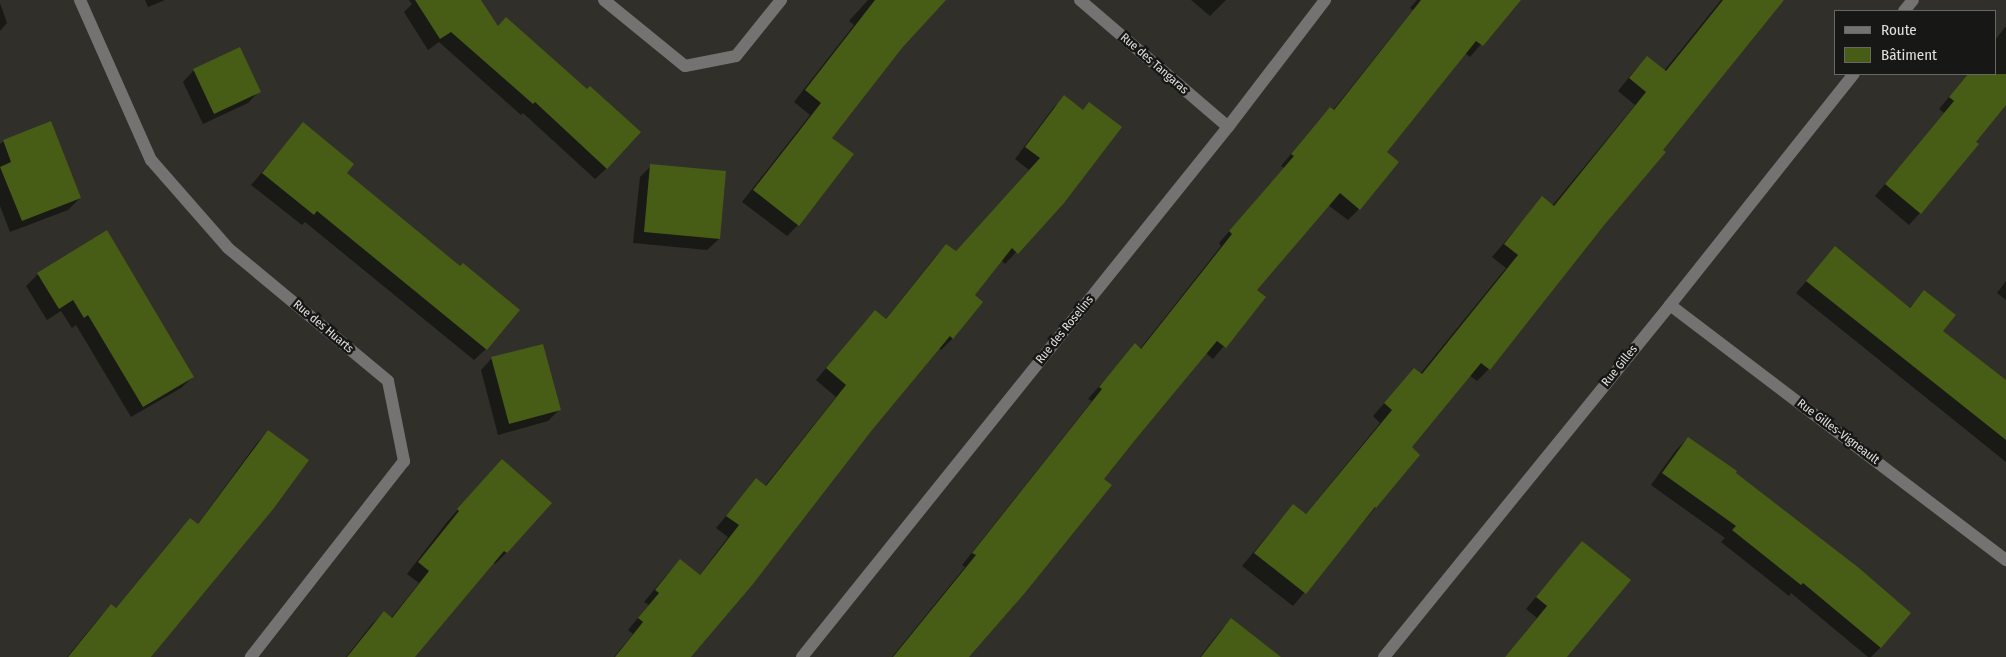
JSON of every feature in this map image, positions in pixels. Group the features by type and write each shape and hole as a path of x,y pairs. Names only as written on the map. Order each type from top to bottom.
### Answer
{"street":[{"name":"Rue des Huarts","path":"80,0 151,160 228,248 388,381 404,461 251,657"},
{"path":"604,0 685,66 736,56 781,0"},
{"name":"Rue des Tangaras","path":"1080,0 1228,127"},
{"name":"Rue des Roselins","path":"802,657 1228,127 1325,0"},
{"path":"1905,10 1913,0"},
{"name":"Rue Gilles","path":"1384,657 1670,305 1853,75"},
{"name":"Rue Gilles-Vigneault","path":"1670,305 2006,560"}],"building":[{"path":"415,0 481,0 498,26 506,17 587,89 590,86 641,132 607,169 535,102 533,104 451,32 440,39"},
{"path":"875,0 946,0 902,48 832,138 854,154 799,226 753,190 821,103 805,90"},
{"path":"1421,0 1521,0 1483,46 1476,41 1387,152 1399,162 1360,210 1340,193 1257,290 1266,297 1226,348 1217,341 1104,479 1112,485 1024,594 969,657 893,657 976,555 972,553 1102,389 1099,387 1135,343 1141,349 1232,234 1229,231 1294,156 1291,154 1330,107 1334,110"},
{"path":"1723,0 1784,0 1663,150 1666,152 1605,224 1490,370 1481,363 1412,447 1420,455 1375,507 1306,594 1254,553 1293,504 1306,514 1392,410 1384,403 1414,368 1422,374 1518,255 1504,244 1542,196 1554,206 1646,92 1629,78 1647,56 1666,71"},
{"path":"240,47 261,92 214,114 193,69"},
{"path":"2006,74 2006,105 1976,142 1979,144 1921,214 1885,184 1954,101 1949,97 1967,75"},
{"path":"1064,95 1083,110 1089,102 1122,127 1064,203 1018,254 1012,248 975,295 983,302 953,339 950,336 872,430 753,584 691,657 615,657 643,622 638,618 659,593 655,590 680,559 700,575 739,525 726,516 756,478 766,486 846,385 826,368 875,310 886,319 946,244 956,251 1040,158 1025,147"},
{"path":"51,121 81,198 22,221 0,167 11,162 3,140"},
{"path":"303,122 354,164 347,173 460,266 463,263 520,310 487,350 317,211 314,215 262,173"},
{"path":"650,164 726,171 720,239 644,232"},
{"path":"107,230 194,377 143,407 88,315 84,318 73,300 59,309 37,273"},
{"path":"1835,246 1910,308 1924,290 1956,315 1943,331 2006,380 2006,440 1806,281"},
{"path":"543,344 561,410 509,424 491,357"},
{"path":"268,430 309,460 274,508 151,657 68,657 111,604 116,608 190,518 198,524"},
{"path":"1688,437 1737,471 1736,473 1859,568 1911,613 1881,648 1803,583 1801,585 1732,530 1736,526 1662,473"},
{"path":"502,459 552,503 507,553 504,551 415,657 347,657 384,611 392,618 429,571 418,562 459,511 457,509"},
{"path":"1582,541 1631,580 1567,657 1505,657 1547,606 1536,597"},
{"path":"1231,618 1281,657 1201,657"}]}
